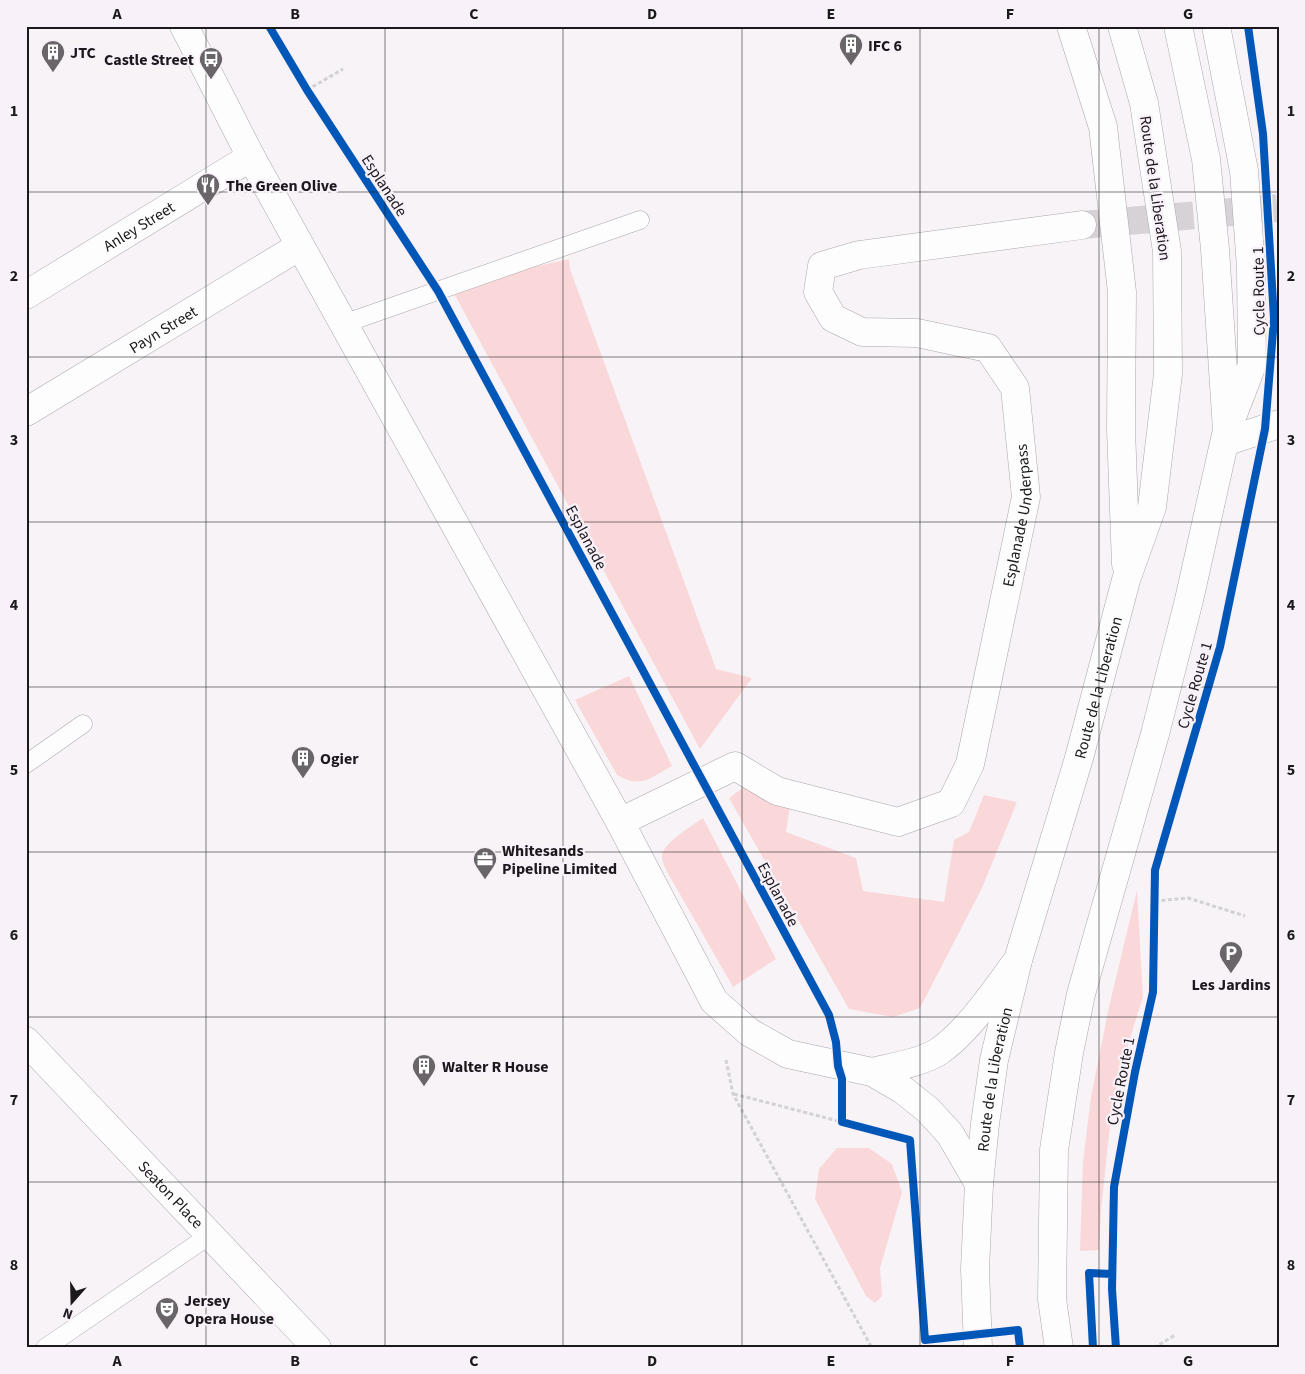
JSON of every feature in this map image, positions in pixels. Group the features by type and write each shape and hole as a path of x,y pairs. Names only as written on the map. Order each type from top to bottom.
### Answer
{"main road":[{"path":"184,26 251,157 620,822 714,1001 750,1032 788,1054 840,1072 872,1072 909,1063 937,1052 980,1011 1018,960"},
{"path":"1071,26 1103,127 1122,292 1121,429 1126,580"},
{"name":"Route de la Liberation","path":"977,1341 975,1269 979,1184 994,1060 1018,960 1079,758 1126,580 1152,507 1168,374 1167,251 1144,103 1122,26"},
{"path":"1178,26 1206,159 1215,249 1226,436"},
{"path":"1059,1348 1052,1299 1054,1150 1068,1053 1081,994 1155,734 1180,638 1226,436 1252,366 1251,268 1244,171 1216,26"},
{"name":"Anley Street","path":"26,295 251,157"},
{"name":"Esplanade Underpass","path":"620,822 735,766 777,791 898,822 951,803 970,764 1026,497 1015,388 988,348 917,333 862,332 834,318 818,292 822,266 859,254 1082,225"},
{"name":"Payn Street","path":"26,412 300,246"},
{"path":"1226,436 1279,424"},
{"name":"Seaton Place","path":"26,1041 317,1348"},
{"path":"872,1072 903,1090 928,1110 950,1134 979,1184"}],"lane":[{"path":"343,324 640,220"},
{"path":"26,764 83,724"},
{"path":"45,1348 210,1235"}],"path":[{"path":"307,90 343,69"},
{"path":"302,82 312,98"},
{"path":"1154,910 1155,897 1188,898 1245,916"},
{"path":"726,1058 733,1094 872,1348"},
{"path":"840,1072 842,1122"},
{"path":"733,1094 850,1124"},
{"path":"924,1330 925,1344 977,1341"},
{"path":"1154,1348 1175,1335"}],"shaded area":[{"path":"569,259 570,269 716,669 752,678 700,749 450,286"},
{"path":"629,676 672,766 651,778 639,781 625,779 617,775 575,700"},
{"path":"748,784 790,806 786,832 856,858 863,891 944,902 954,840 969,832 984,795 1017,802 982,888 920,1008 893,1017 849,1009 729,798"},
{"path":"703,818 776,959 733,987 665,868 662,859 663,851 672,841"},
{"path":"1137,890 1143,997 1120,1070 1110,1125 1099,1250 1080,1251 1083,1162 1091,1097 1109,1007"},
{"path":"837,1148 869,1148 892,1164 902,1192 880,1268 882,1296 875,1303 866,1296 815,1199 819,1169"}],"tunnel":[{"path":"1082,225 1279,208"}],"cycle path":[{"name":"Esplanade","path":"269,26 307,90 438,291 829,1015 842,1079 842,1122 910,1140 925,1340 1018,1330 1020,1348"},
{"name":"Cycle Route 1","path":"1116,1348 1112,1289 1114,1187 1135,1072 1153,992 1155,870 1220,647 1265,429 1274,319 1263,134 1248,26"},
{"path":"1093,1348 1089,1273 1112,1274"}],"place":[{"name":"IFC 6","path":"851,66"},
{"name":"JTC","path":"53,73"},
{"name":"Castle Street","path":"211,80"},
{"name":"The Green Olive","path":"208,206"},
{"name":"Ogier","path":"303,779"},
{"name":"Whitesands Pipeline Limited","path":"485,880"},
{"name":"Les Jardins","path":"1231,974"},
{"name":"Walter R House","path":"424,1087"},
{"name":"Jersey Opera House","path":"167,1330"}]}
